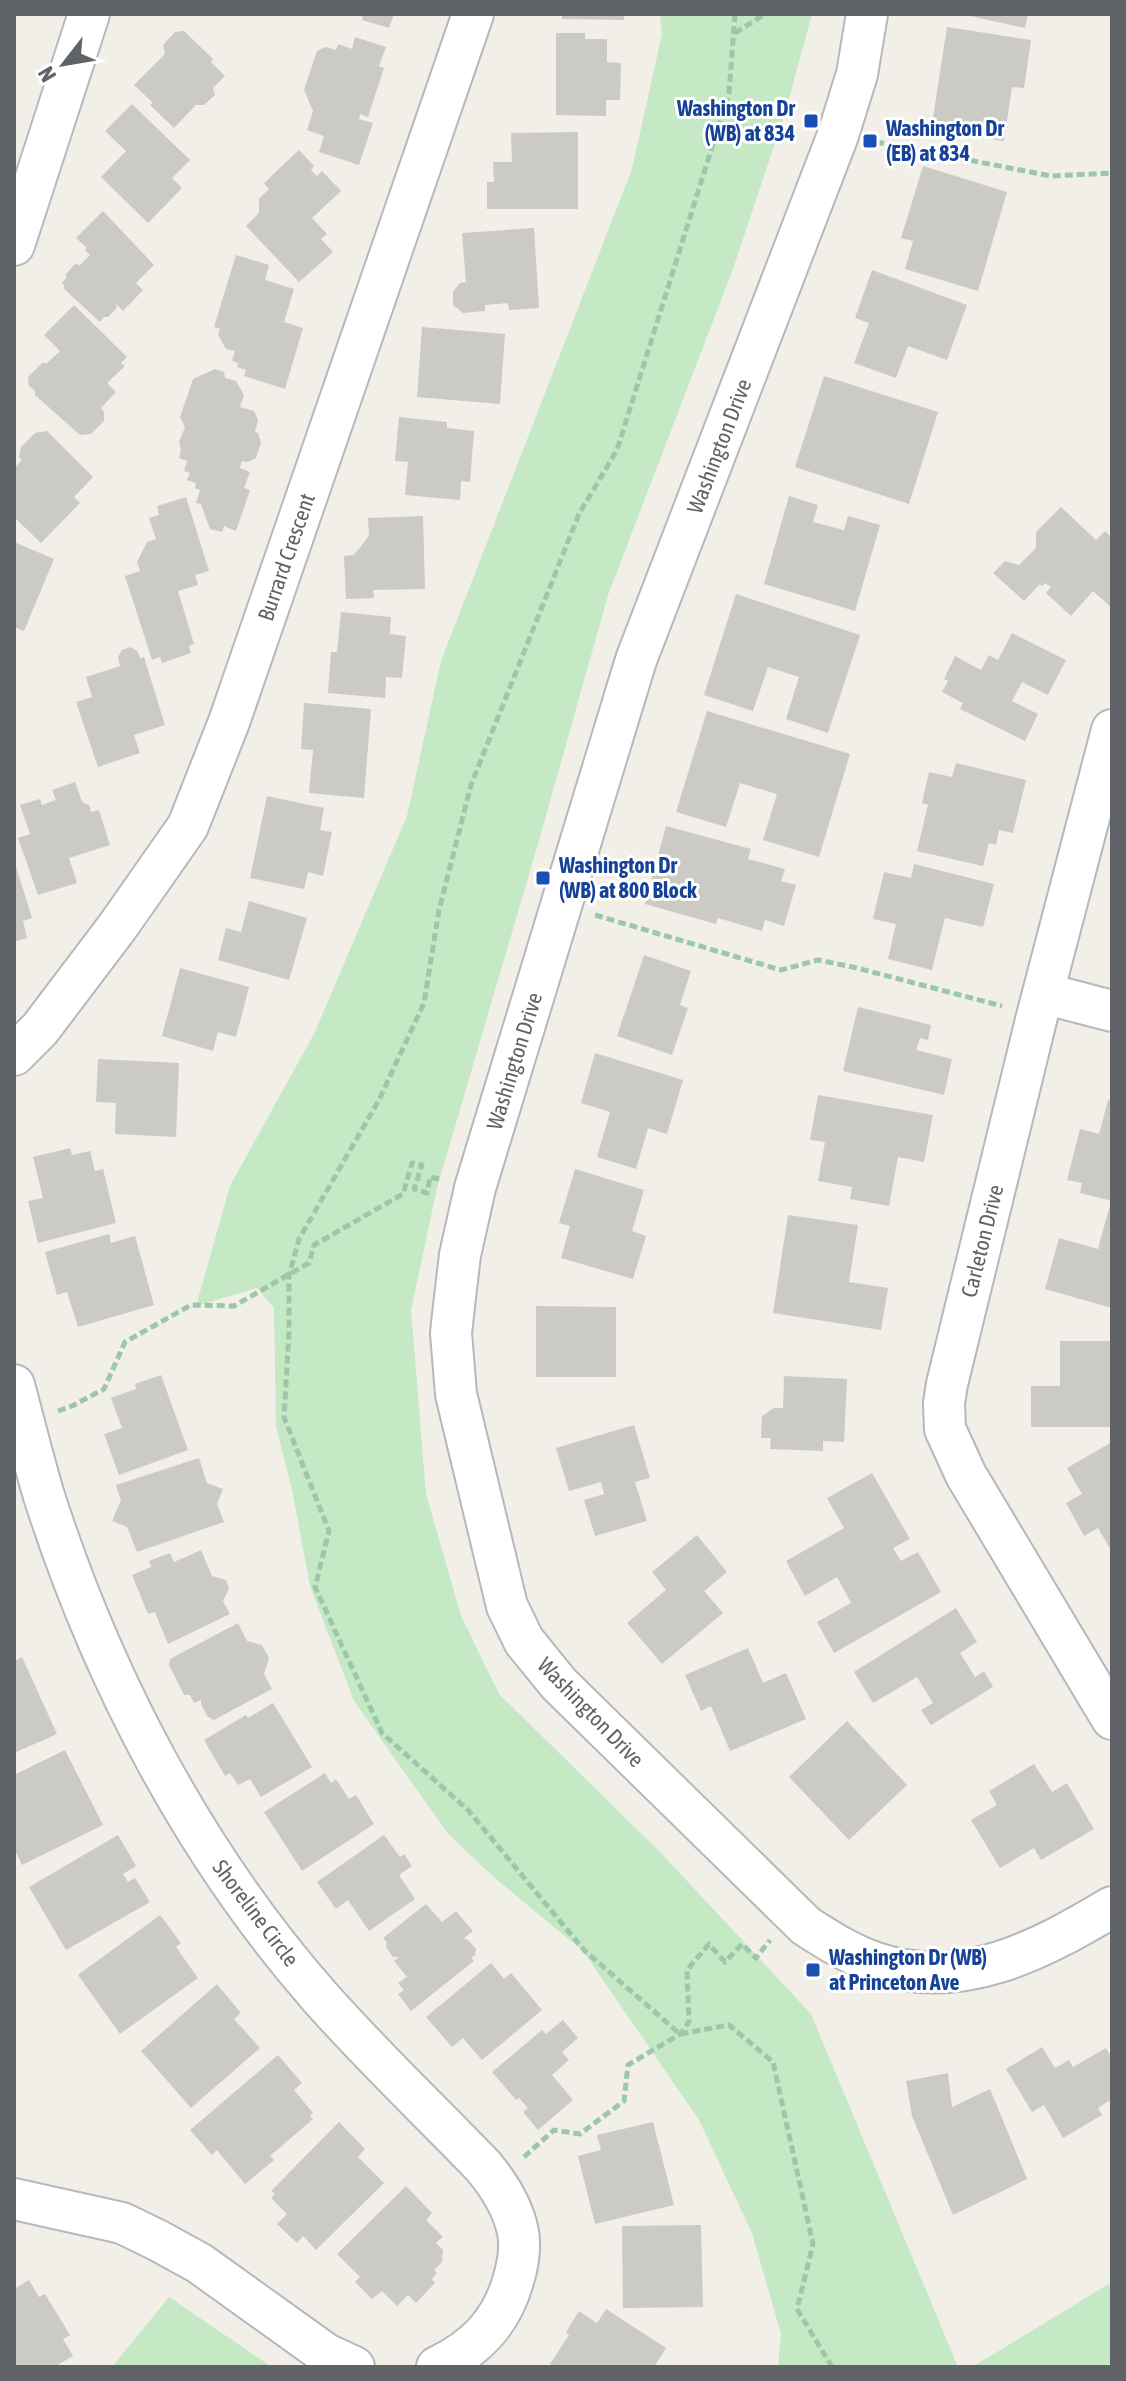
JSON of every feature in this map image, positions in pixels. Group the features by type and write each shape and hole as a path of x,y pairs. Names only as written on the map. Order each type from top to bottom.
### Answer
{"street":[{"path":"14,245 89,14"},
{"name":"Burrard Crescent","path":"14,1055 40,1029 188,826 229,722 473,14"},
{"name":"Washington Drive","path":"867,14 857,74 838,135 636,660 475,1188 460,1255 451,1333 456,1394 507,1606 524,1641 559,1684 806,1926 861,1958 929,1974 964,1972 990,1966 1058,1939 1112,1907"},
{"name":"Carleton Drive","path":"1112,730 1043,993 944,1403 945,1429 966,1475 1112,1719"},
{"path":"1043,993 1112,1011"},
{"name":"Shoreline Circle","path":"14,1385 44,1495 88,1617 111,1671 182,1805 220,1866 285,1954 320,1997 483,2166 513,2213 520,2251 503,2311 480,2340 437,2367"},
{"path":"14,2199 122,2223 157,2240 199,2263 326,2354 354,2367"}],"path":[{"path":"734,33 765,14"},
{"path":"838,135 1051,176 1112,173"},
{"path":"610,919 781,970 818,960 983,1001"},
{"path":"72,1406 104,1389 125,1342 191,1305 234,1306 309,1263 314,1245 403,1194 412,1163 422,1165 414,1189"},
{"path":"680,2034 689,2022 687,1970 709,1944 725,1962 742,1944"},
{"path":"533,2150 554,2130 580,2134 624,2101 628,2065 680,2034 729,2025 773,2062 813,2244 797,2309 832,2367"}],"green space":[{"path":"660,14 812,14 785,113 733,269 608,595 437,1188 411,1310 426,1494 461,1616 499,1694 660,1852 811,2014 958,2367 778,2367 781,2334 752,2233 699,2120 583,1951 496,1879 449,1835 354,1701 310,1586 292,1490 276,1427 274,1308 257,1288 196,1306 230,1186 314,1034 407,816 441,661 632,169 662,34"},
{"path":"1112,2282 1112,2367 974,2366"},
{"path":"169,2297 269,2365 273,2367 112,2367"}],"building":[{"path":"357,14 394,14 389,28 362,20 363,17"},
{"path":"562,14 624,14 624,20 562,19"},
{"path":"961,14 1028,14 1025,28"},
{"path":"947,27 1031,40 1024,88 1012,87 1004,141 931,130"},
{"path":"184,31 213,59 211,62 225,76 213,88 215,95 204,105 196,105 174,128 134,85 165,54 163,45 175,32"},
{"path":"556,33 585,33 585,39 607,39 607,62 621,63 620,100 606,100 606,116 556,115"},
{"path":"355,37 386,47 379,66 384,68 368,117 360,114 359,119 373,123 359,165 319,152 324,136 307,130 313,111 304,90 317,51 326,47 336,50 338,44 352,49"},
{"path":"132,104 190,160 172,178 182,188 148,223 101,177 126,151 105,131"},
{"path":"578,132 578,209 487,209 487,182 494,182 493,162 512,162 511,133"},
{"path":"299,150 314,166 311,170 317,176 322,171 341,191 312,218 327,234 321,239 333,252 299,282 246,226 259,213 259,199 269,189 264,183"},
{"path":"923,166 1007,192 978,291 905,269 913,241 901,238"},
{"path":"103,211 154,265 136,283 143,290 123,311 116,304 117,308 100,322 63,288 62,283 75,264 80,265 90,255 76,238"},
{"path":"534,228 539,308 509,310 508,303 485,305 485,311 463,313 453,305 453,292 460,283 466,282 462,233"},
{"path":"236,255 269,265 265,280 294,289 284,322 303,328 285,389 244,376 246,370 232,361 235,351 226,349 218,335 220,329 214,327"},
{"path":"872,270 967,305 947,360 908,346 896,378 854,363 869,323 855,318"},
{"path":"74,305 127,357 121,363 125,366 107,383 116,392 101,408 104,421 91,434 80,435 35,395 28,377 60,351 44,335"},
{"path":"422,327 505,334 500,404 417,397"},
{"path":"215,369 224,372 225,378 236,381 244,395 240,407 254,411 258,420 255,432 261,443 256,458 242,461 240,468 250,472 244,488 250,490 236,531 224,526 222,532 210,529 201,504 196,503 200,490 195,488 196,483 187,480 190,473 184,471 187,461 179,458 179,442 185,427 180,417 193,379"},
{"path":"824,376 938,412 909,504 795,467"},
{"path":"399,417 447,422 447,428 474,431 470,482 461,481 460,500 405,495 408,462 395,461"},
{"path":"47,431 93,477 74,497 80,503 41,543 14,517 14,469 22,460 19,457 21,447 35,433"},
{"path":"789,496 818,505 813,522 844,530 848,516 880,525 855,611 764,584"},
{"path":"186,497 209,571 195,575 198,585 178,591 194,644 189,646 191,653 162,663 160,657 152,660 125,576 140,571 137,562 147,542 156,539 149,518 159,515 157,506"},
{"path":"1061,507 1096,540 1105,531 1112,538 1112,608 1093,591 1071,616 1046,593 1051,587 1045,583 1040,584 1024,601 993,573 1005,561 1019,565 1036,548 1036,532"},
{"path":"423,516 425,589 373,590 374,598 346,599 344,556 354,555 369,536 368,518"},
{"path":"14,542 54,559 24,631 14,627"},
{"path":"736,594 860,635 828,733 786,719 799,677 768,667 753,711 704,695"},
{"path":"341,612 391,617 390,634 406,636 402,678 386,677 385,698 328,693 331,652 337,652"},
{"path":"1012,633 1066,660 1048,695 1022,682 1012,701 1038,714 1025,741 960,709 963,703 942,692 948,681 944,679 955,656 981,670 989,655 998,660"},
{"path":"131,647 140,658 144,657 165,725 134,735 140,753 98,767 76,702 92,697 86,677 120,666 118,657 122,650"},
{"path":"304,703 371,709 364,798 309,793 313,750 301,749"},
{"path":"707,711 850,754 819,857 763,840 777,794 740,783 726,827 676,812"},
{"path":"956,763 1026,780 1013,833 999,830 996,845 989,843 983,866 917,851 928,805 922,803 929,772 952,777"},
{"path":"75,782 82,802 89,805 91,812 99,810 110,845 69,858 77,883 38,895 18,838 30,834 20,805 40,799 42,805 56,800 52,790"},
{"path":"267,796 324,808 320,830 332,832 323,876 308,872 304,889 250,878"},
{"path":"666,826 751,849 748,859 785,869 781,881 796,885 784,926 765,920 762,931 718,918 716,924 645,904"},
{"path":"14,860 32,918 23,921 27,938 14,942"},
{"path":"914,864 994,884 983,927 945,918 932,970 888,959 896,924 873,919 884,872 911,878"},
{"path":"249,901 307,918 289,980 218,960 226,928 241,932"},
{"path":"644,955 691,971 680,1005 688,1008 672,1055 617,1036"},
{"path":"180,968 249,987 236,1037 218,1032 213,1051 162,1036"},
{"path":"858,1007 931,1025 928,1040 920,1038 916,1050 952,1059 944,1095 843,1071"},
{"path":"595,1053 683,1080 667,1134 648,1128 636,1169 597,1157 610,1112 581,1103"},
{"path":"98,1059 179,1063 176,1137 115,1134 116,1103 96,1102"},
{"path":"818,1095 933,1115 924,1162 898,1157 889,1206 850,1199 852,1187 818,1181 825,1142 810,1140"},
{"path":"1108,1100 1112,1101 1112,1201 1080,1193 1082,1183 1067,1180 1080,1129 1099,1134"},
{"path":"70,1148 72,1155 90,1151 95,1171 103,1169 116,1223 38,1243 28,1201 43,1198 33,1157"},
{"path":"575,1169 644,1190 632,1231 646,1236 633,1279 561,1258 570,1226 559,1223"},
{"path":"1109,1208 1112,1209 1112,1308 1045,1289 1059,1238 1098,1249"},
{"path":"788,1215 858,1225 849,1282 888,1288 881,1330 773,1313"},
{"path":"109,1234 111,1243 135,1236 154,1305 78,1327 67,1292 57,1295 45,1252"},
{"path":"536,1306 616,1307 616,1377 536,1377"},
{"path":"1060,1341 1112,1341 1112,1427 1031,1427 1031,1386 1060,1386"},
{"path":"161,1375 188,1450 119,1475 104,1434 122,1428 111,1398 136,1389 135,1384"},
{"path":"784,1376 847,1379 844,1442 823,1441 823,1451 770,1449 771,1438 761,1438 762,1416 774,1408 783,1408"},
{"path":"634,1425 650,1478 635,1482 647,1521 595,1536 584,1500 604,1494 601,1482 569,1491 556,1448"},
{"path":"1112,1442 1112,1552 1098,1528 1084,1536 1066,1503 1082,1494 1067,1468"},
{"path":"199,1458 207,1483 223,1489 217,1504 224,1522 137,1552 127,1527 112,1521 121,1500 116,1485"},
{"path":"872,1473 910,1539 893,1548 901,1561 918,1552 941,1592 834,1653 817,1622 851,1603 837,1577 805,1596 786,1561 844,1528 827,1498"},
{"path":"697,1535 727,1572 704,1591 723,1613 662,1664 627,1623 666,1590 652,1572"},
{"path":"201,1550 212,1576 226,1580 229,1589 223,1601 230,1614 168,1644 155,1612 148,1614 132,1575 151,1567 149,1561 170,1553 174,1562"},
{"path":"956,1608 977,1642 960,1653 975,1677 984,1671 993,1687 931,1725 921,1710 933,1703 917,1677 873,1703 854,1672"},
{"path":"238,1623 247,1641 262,1645 269,1658 264,1674 272,1689 214,1720 207,1716 201,1700 194,1703 190,1695 184,1695 169,1665 170,1659"},
{"path":"748,1648 763,1683 786,1673 806,1719 730,1751 711,1706 701,1711 685,1675"},
{"path":"22,1657 57,1734 14,1753 14,1661"},
{"path":"273,1703 312,1767 261,1797 250,1779 238,1785 230,1773 225,1776 204,1740"},
{"path":"847,1721 907,1785 849,1840 789,1777"},
{"path":"65,1750 103,1825 22,1865 14,1848 14,1775"},
{"path":"1034,1764 1052,1792 1067,1783 1094,1829 1041,1860 1034,1848 1000,1868 971,1820 997,1805 989,1791"},
{"path":"325,1773 331,1783 336,1779 349,1799 356,1795 374,1824 302,1871 264,1812"},
{"path":"118,1835 136,1866 123,1874 128,1882 135,1878 150,1902 66,1950 29,1887"},
{"path":"384,1835 400,1857 404,1854 412,1866 399,1875 415,1899 369,1931 348,1900 336,1909 317,1882"},
{"path":"426,1904 442,1922 456,1911 473,1931 464,1938 476,1949 471,1958 474,1961 411,2011 398,1994 404,1990 398,1983 407,1977 394,1961 399,1957 393,1957 383,1938"},
{"path":"160,1915 181,1943 176,1947 198,1978 120,2034 78,1975"},
{"path":"491,1963 504,1979 511,1973 542,2010 482,2060 463,2038 452,2047 426,2017"},
{"path":"217,1984 241,2013 234,2019 260,2048 191,2108 141,2051"},
{"path":"563,2020 578,2038 562,2052 569,2060 552,2075 573,2100 538,2130 523,2112 528,2108 519,2098 516,2100 492,2072 542,2030 546,2034"},
{"path":"1042,2047 1055,2068 1069,2060 1073,2067 1106,2048 1112,2058 1112,2099 1098,2108 1102,2115 1063,2138 1044,2105 1032,2112 1006,2069"},
{"path":"278,2055 302,2083 294,2090 313,2113 310,2116 313,2119 270,2156 274,2160 245,2184 217,2150 212,2155 190,2130"},
{"path":"948,2073 952,2107 990,2089 1027,2179 953,2215 912,2116 906,2081"},
{"path":"339,2122 365,2149 358,2157 384,2183 316,2250 303,2236 297,2243 277,2224 287,2214 271,2198 275,2194 271,2191"},
{"path":"653,2122 674,2205 595,2224 578,2156 601,2150 597,2135"},
{"path":"406,2186 432,2213 426,2220 443,2237 436,2243 443,2250 442,2262 434,2270 437,2273 432,2279 435,2283 416,2303 408,2295 397,2306 382,2291 372,2299 355,2282 360,2277 337,2254"},
{"path":"701,2225 703,2307 623,2308 622,2226"},
{"path":"29,2280 39,2297 45,2294 70,2335 63,2339 73,2356 59,2364 60,2367 14,2367 14,2289"},
{"path":"606,2309 666,2348 654,2367 554,2367 550,2364 569,2335 566,2332 579,2311 597,2323"}],"place":[{"name":"Washington Dr (WB) at 834","path":"811,121"},
{"name":"Washington Dr (EB) at 834","path":"870,141"},
{"name":"Washington Dr (WB) at 800 Block","path":"543,878"},
{"name":"Washington Dr (WB) at Princeton Ave","path":"813,1970"}]}
